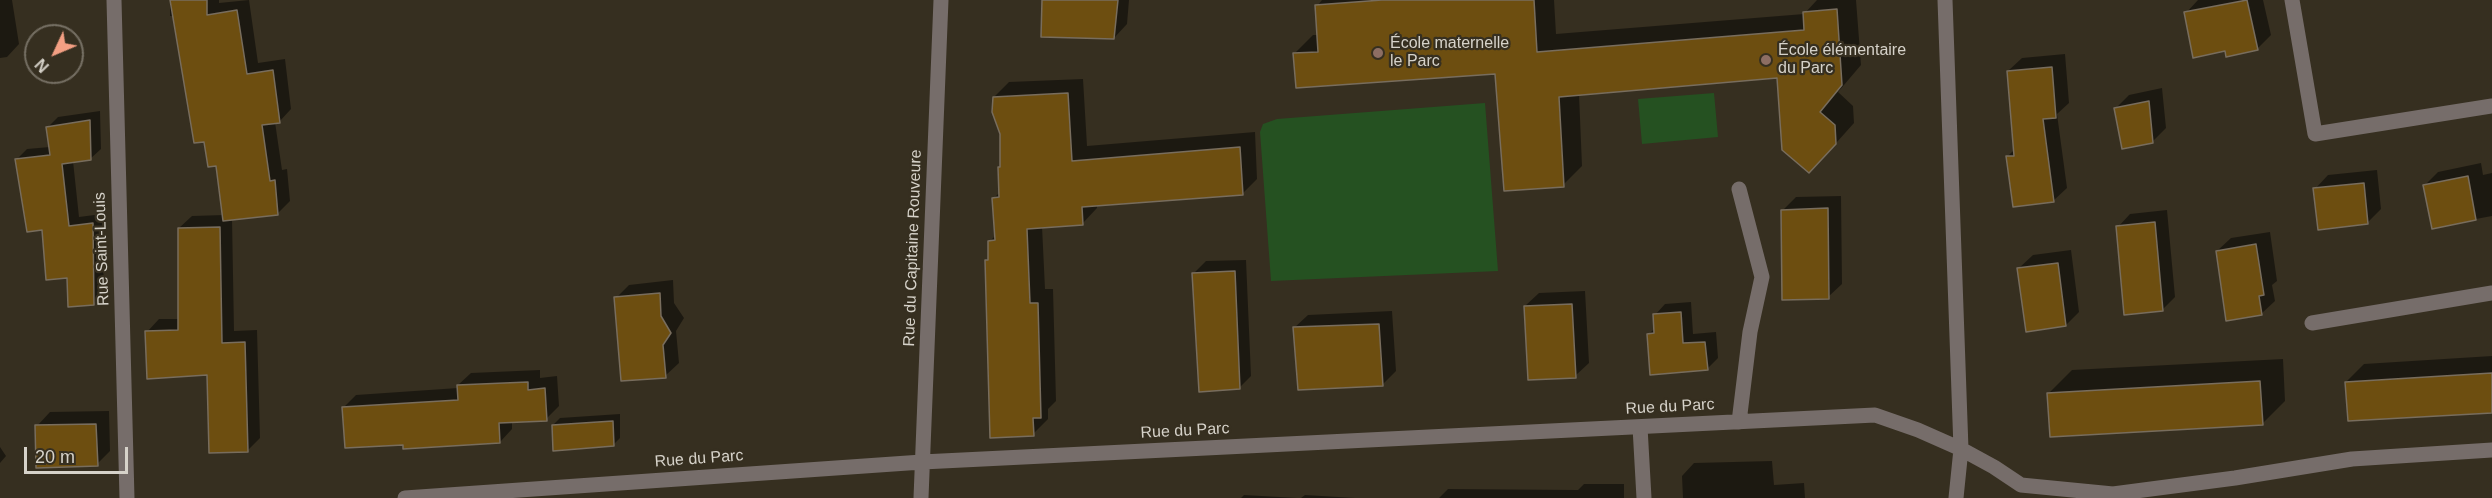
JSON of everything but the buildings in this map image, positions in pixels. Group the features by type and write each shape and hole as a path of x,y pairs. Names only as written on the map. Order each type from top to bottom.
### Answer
{"street":[{"name":"Rue Saint-Louis","path":"114,0 127,498"},
{"name":"Rue du Capitaine Rouveure","path":"921,498 941,0"},
{"path":"1945,0 1961,449 1956,498"},
{"path":"2292,0 2315,134 2492,106"},
{"path":"1739,189 1762,277 1750,332 1739,422"},
{"path":"2312,323 2492,292"},
{"name":"Rue du Parc","path":"405,498 922,462 1875,416 1918,430 1961,449 2021,485 2057,493 2113,494 2235,478 2352,459 2492,450"},
{"path":"1640,427 1644,498"}],"green space":[{"path":"1714,93 1718,137 1642,144 1638,99"},
{"path":"1485,103 1498,271 1271,281 1260,132 1263,124 1277,119"}],"place":[{"name":"École maternelle le Parc","path":"1378,53"},
{"name":"École élémentaire du Parc","path":"1766,60"}]}
